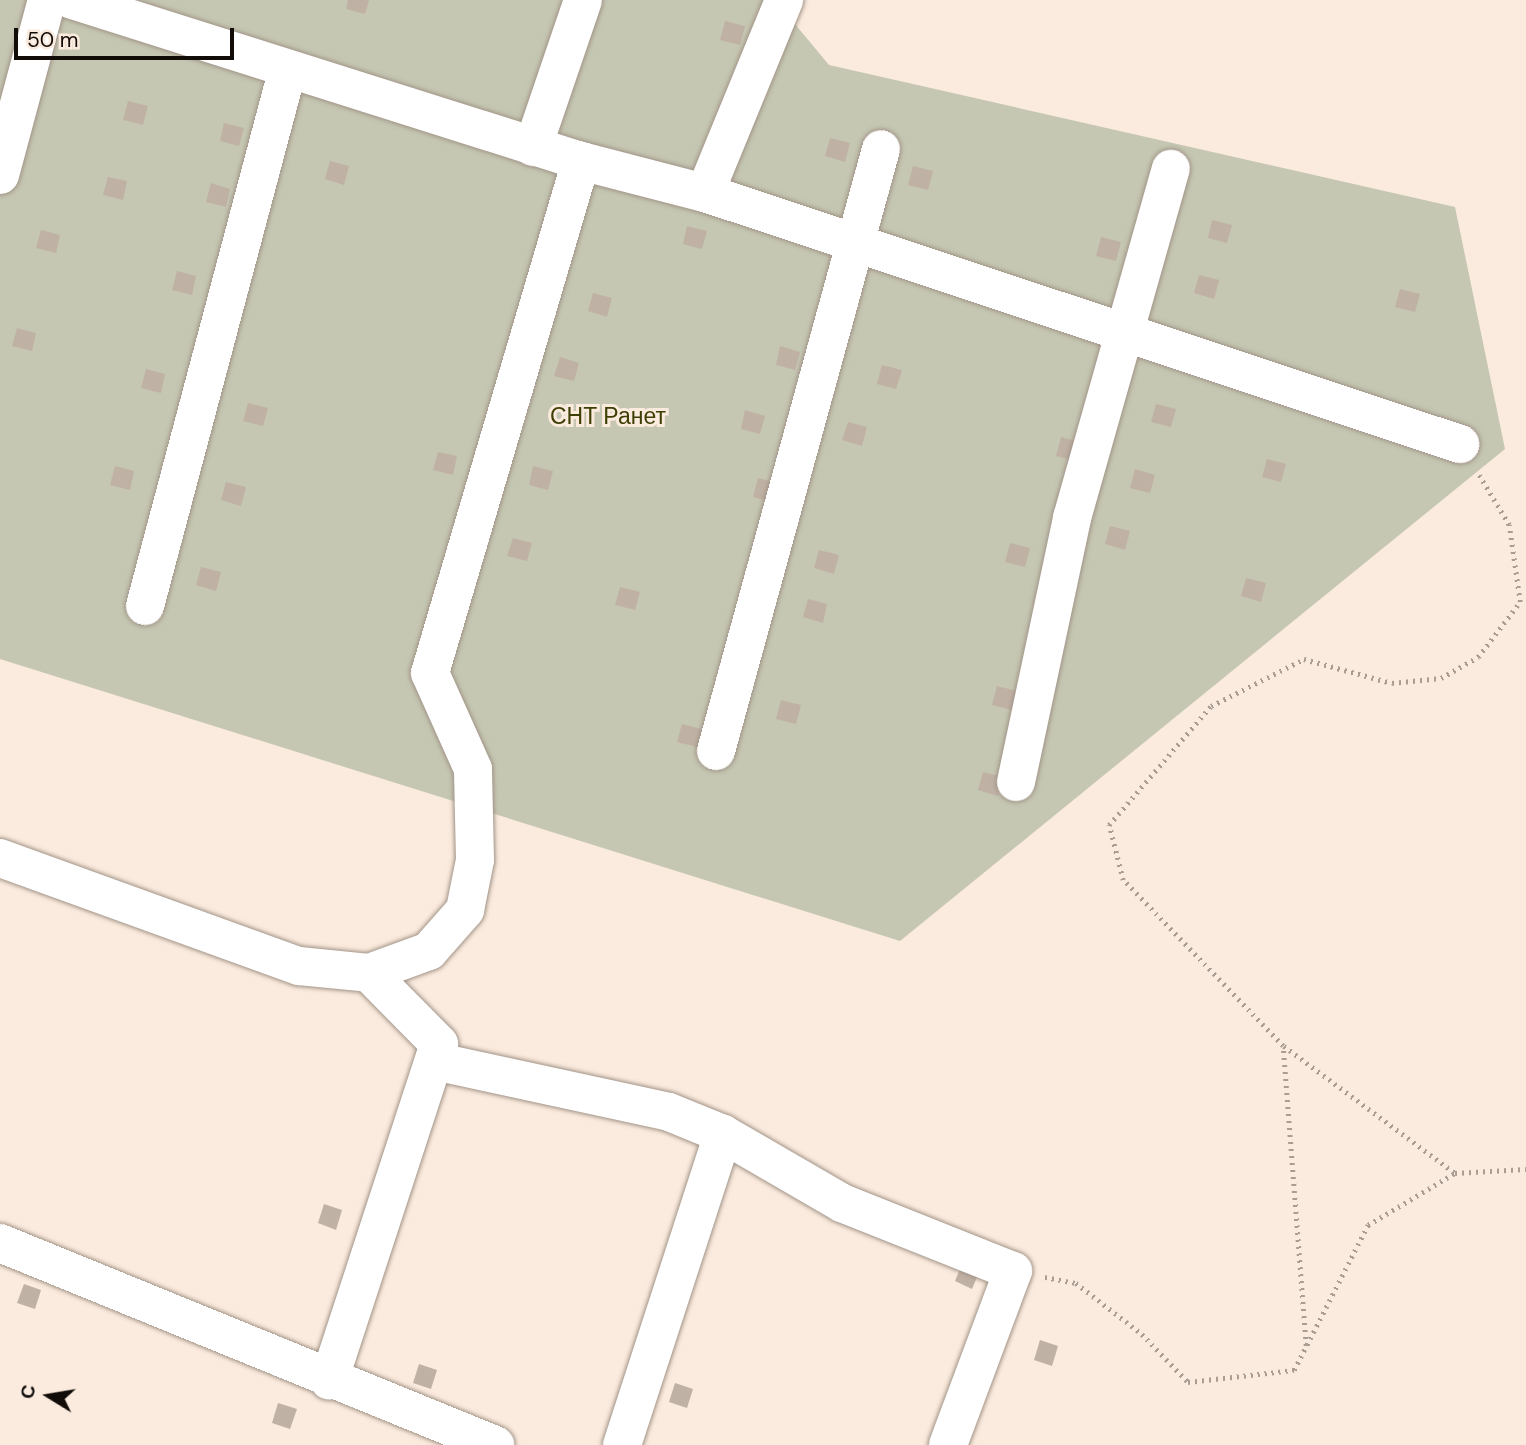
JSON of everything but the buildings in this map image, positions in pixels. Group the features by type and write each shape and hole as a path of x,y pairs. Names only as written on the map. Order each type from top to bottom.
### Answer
{"street":[{"path":"0,175 47,0"},
{"path":"72,0 287,72 581,161 705,193 1126,336 1460,444"},
{"path":"533,146 583,0"},
{"path":"705,193 783,0"},
{"path":"145,606 287,72"},
{"path":"716,751 881,149"},
{"path":"0,858 299,966 369,973 429,951 465,910 475,859 472,769 430,673 581,161"},
{"path":"1016,782 1072,518 1126,336 1171,169"},
{"path":"329,1381 439,1044 369,973"},
{"path":"434,1061 669,1112 723,1134 842,1203 1013,1271 948,1445"},
{"path":"622,1445 723,1134"},
{"path":"0,1243 329,1381 495,1445"}],"path":[{"path":"1455,1173 1283,1045 1123,880 1109,825 1211,706 1304,659 1392,683 1441,678 1478,657 1520,602 1510,525 1460,444"},
{"path":"1283,1045 1307,1346"},
{"path":"1013,1271 1076,1283 1142,1334 1188,1381 1294,1370 1368,1225 1455,1173 1526,1168"}],"green space":[{"name":"СНТ Ранет","path":"0,0 775,0 829,65 1455,207 1505,449 900,941 0,659"}]}
